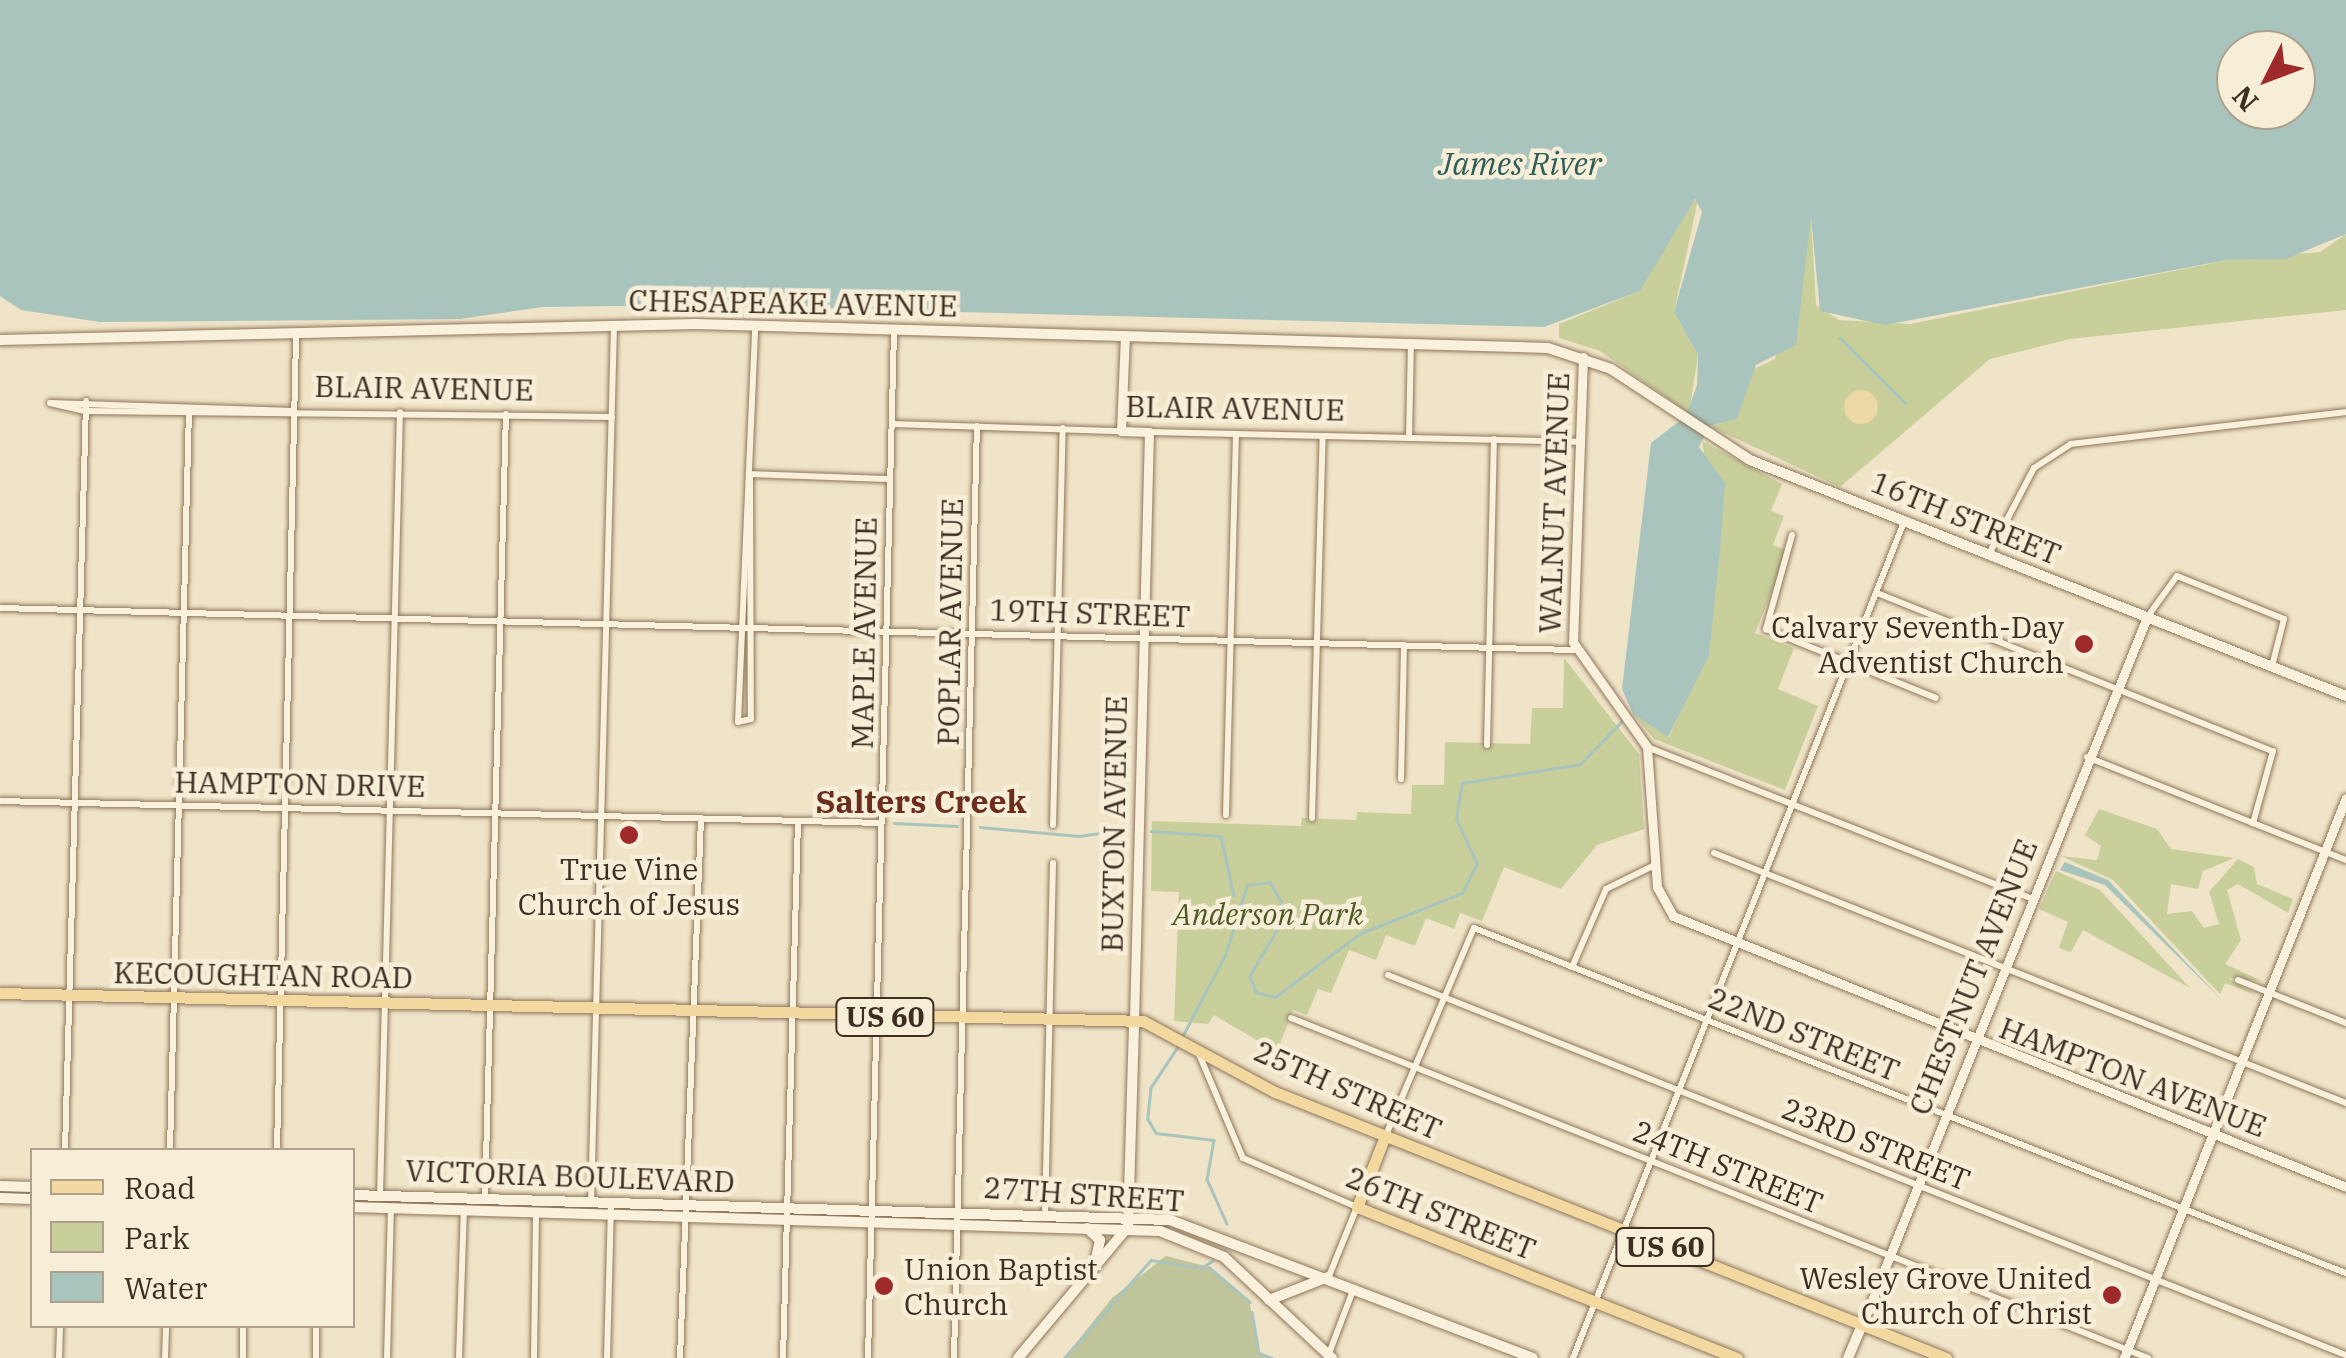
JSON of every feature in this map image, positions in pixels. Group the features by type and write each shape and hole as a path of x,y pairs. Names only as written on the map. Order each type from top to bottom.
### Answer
{"main road":[{"name":"CHESAPEAKE AVENUE","path":"0,340 754,325 1411,343 1583,357"},
{"name":"16TH STREET","path":"1583,357 1710,437 1905,521 2346,696"},
{"name":"KECOUGHTAN ROAD","path":"0,993 524,1006"},
{"name":"25TH STREET","path":"524,1006 1134,1021 1174,1032 1275,1092 1946,1358"},
{"name":"BUXTON AVENUE","path":"1129,1222 1134,1021"},
{"path":"1357,1207 1385,1136"},
{"path":"0,1186 30,1187"},
{"name":"VICTORIA BOULEVARD","path":"355,1195 591,1207"},
{"path":"0,1198 30,1199"},
{"name":"VICTORIA BOULEVARD","path":"355,1207 787,1211"},
{"name":"26TH STREET","path":"1357,1207 1737,1358"},
{"name":"27TH STREET","path":"787,1211 1194,1225 1533,1358"},
{"name":"27TH STREET","path":"1045,1218 1082,1226 1129,1222"},
{"path":"1018,1358 1129,1222 1205,1245 1330,1357"},
{"path":"1082,1226 1099,1236 1094,1266"},
{"path":"1269,1300 1329,1276"},
{"name":"CHESTNUT AVENUE","path":"1848,1358 1862,1325"}],"street":[{"path":"750,474 756,556 751,719 738,722 740,557 750,474 754,325"},
{"path":"591,1207 614,326"},
{"name":"MAPLE AVENUE","path":"868,1358 894,329"},
{"path":"276,1148 296,335"},
{"path":"1121,431 1124,335"},
{"path":"1409,437 1411,343"},
{"name":"WALNUT AVENUE","path":"1574,650 1583,357"},
{"path":"65,1148 86,400"},
{"path":"170,1148 190,402"},
{"name":"BLAIR AVENUE","path":"294,411 190,402 50,403 86,411 612,417"},
{"path":"387,1358 391,1208 380,1196 400,412"},
{"path":"1989,554 2034,468 2071,444 2346,412"},
{"path":"485,1199 506,414"},
{"name":"BLAIR AVENUE","path":"892,424 1578,442"},
{"name":"POPLAR AVENUE","path":"954,1358 977,426"},
{"path":"1052,824 1063,428"},
{"name":"BUXTON AVENUE","path":"1134,1021 1149,432"},
{"path":"1226,815 1236,435"},
{"path":"1312,818 1323,436"},
{"path":"1488,745 1494,440"},
{"path":"750,474 890,479"},
{"path":"1572,1358 1905,521"},
{"path":"1792,534 1765,622 1936,698"},
{"path":"740,557 756,556"},
{"path":"2147,616 2176,576 2284,620 2272,666"},
{"path":"1877,593 2279,753 2253,823"},
{"name":"19TH STREET","path":"0,608 1574,650"},
{"name":"CHESTNUT AVENUE","path":"1862,1325 2114,688 2147,616"},
{"path":"1401,779 1404,645"},
{"path":"1574,650 1647,747 1655,865 1673,916 1735,947"},
{"path":"1647,747 2031,898"},
{"path":"2087,757 2346,860"},
{"path":"2126,1354 2346,798"},
{"name":"HAMPTON DRIVE","path":"0,801 600,816"},
{"path":"600,816 881,823"},
{"path":"680,1358 701,818"},
{"path":"782,1358 798,821"},
{"path":"1714,853 2346,1103"},
{"path":"1045,1218 1052,863"},
{"path":"1572,967 1606,888 1655,865"},
{"name":"22ND STREET","path":"1440,995 1468,930 1572,967 2346,1274"},
{"name":"HAMPTON AVENUE","path":"1735,947 2346,1188"},
{"name":"23RD STREET","path":"1388,975 2346,1354"},
{"path":"2238,980 2346,1024"},
{"path":"1385,1136 1440,995"},
{"name":"24TH STREET","path":"1291,1018 2126,1354 2148,1358"},
{"name":"26TH STREET","path":"1193,1043 1238,1153 1357,1207"},
{"path":"607,1358 610,1207"},
{"path":"1329,1276 1357,1207"},
{"path":"459,1358 464,1209"},
{"path":"534,1358 536,1210"},
{"path":"1330,1357 1355,1287"},
{"path":"58,1358 60,1328"},
{"path":"165,1358 166,1328"},
{"path":"242,1358 243,1328"},
{"path":"316,1328 316,1358"}],"green space":[{"path":"1698,200 1674,312 1698,355 1689,413 1600,351 1559,338 1559,324 1640,291 1685,202"},
{"path":"1811,216 1816,305 1839,320 1910,324 2228,260 2320,252 2346,234 2346,310 2070,339 1990,359 1840,487 1709,426 1737,419 1752,370 1775,359"},
{"path":"1702,441 1782,484 1771,511 1784,516 1773,545 1788,551 1755,633 1794,648 1778,689 1818,706 1785,790 1654,739 1633,714 1669,737 1709,647 1720,552"},
{"name":"Anderson Park","path":"1564,658 1639,754 1644,829 1597,845 1561,889 1504,867 1482,921 1460,913 1454,929 1426,918 1415,946 1386,935 1376,960 1349,950 1331,993 1318,989 1307,1015 1293,1010 1277,1052 1214,1015 1208,1024 1174,1021 1179,892 1151,891 1152,821 1301,826 1302,818 1356,820 1357,812 1411,814 1412,785 1444,785 1445,742 1530,744 1532,708 1563,708"},
{"path":"2099,809 2157,829 2171,849 2234,858 2203,871 2198,889 2171,884 2167,914 2192,911 2204,928 2219,924 2209,892 2238,859 2254,867 2257,884 2293,899 2288,913 2238,884 2227,890 2241,940 2225,964 2262,981 2228,978 2256,995 2225,983 2220,994 2113,880 2061,856 2097,860 2101,846 2085,835"},
{"path":"2056,871 2100,890 2190,988 2083,930 2071,952 2059,948 2068,922 2039,909"},
{"path":"1166,1256 1209,1267 1249,1300 1259,1353 1272,1358 1064,1358 1112,1298"}],"sand":[{"path":"1861,390 1873,395 1878,407 1873,419 1861,424 1849,419 1844,407 1849,395"}],"water":[{"name":"James River","path":"0,0 2346,0 2346,234 2286,259 2227,260 1885,325 1820,311 1811,217 1796,345 1756,365 1737,419 1709,426 1699,447 1725,483 1709,655 1668,737 1633,714 1622,689 1651,443 1686,416 1697,385 1698,355 1674,312 1702,212 1695,199 1640,291 1544,327 688,305 542,307 460,319 100,322 21,310 0,296"},
{"path":"2065,862 2108,880 2224,1002 2105,885 2060,870"}],"waterway":[{"path":"1840,338 1905,403"},
{"name":"Salters Creek","path":"1183,1035 1225,955 1247,885 1270,882 1281,901 1278,929 1250,976 1256,992 1275,997 1361,933 1462,893 1477,864 1456,819 1462,783 1580,764 1622,721"},
{"path":"816,802 869,811"},
{"path":"894,823 957,826"},
{"path":"980,827 1079,836 1128,829"},
{"path":"1151,831 1221,836 1234,896"},
{"name":"Salters Creek","path":"1178,1047 1151,1088 1148,1119 1156,1133 1214,1140 1207,1179 1227,1224"},
{"name":"Salters Creek","path":"1064,1358 1151,1260 1201,1268 1212,1261"},
{"path":"1209,1267 1250,1302"},
{"path":"1252,1312 1259,1353 1272,1358"}],"place":[{"name":"Calvary Seventh-Day Adventist Church","path":"2084,644"},
{"name":"True Vine Church of Jesus","path":"629,835"},
{"name":"Union Baptist Church","path":"884,1286"},
{"name":"Wesley Grove United Church of Christ","path":"2112,1295"}],"district":[{"name":"Salters Creek","path":"921,801"}]}
